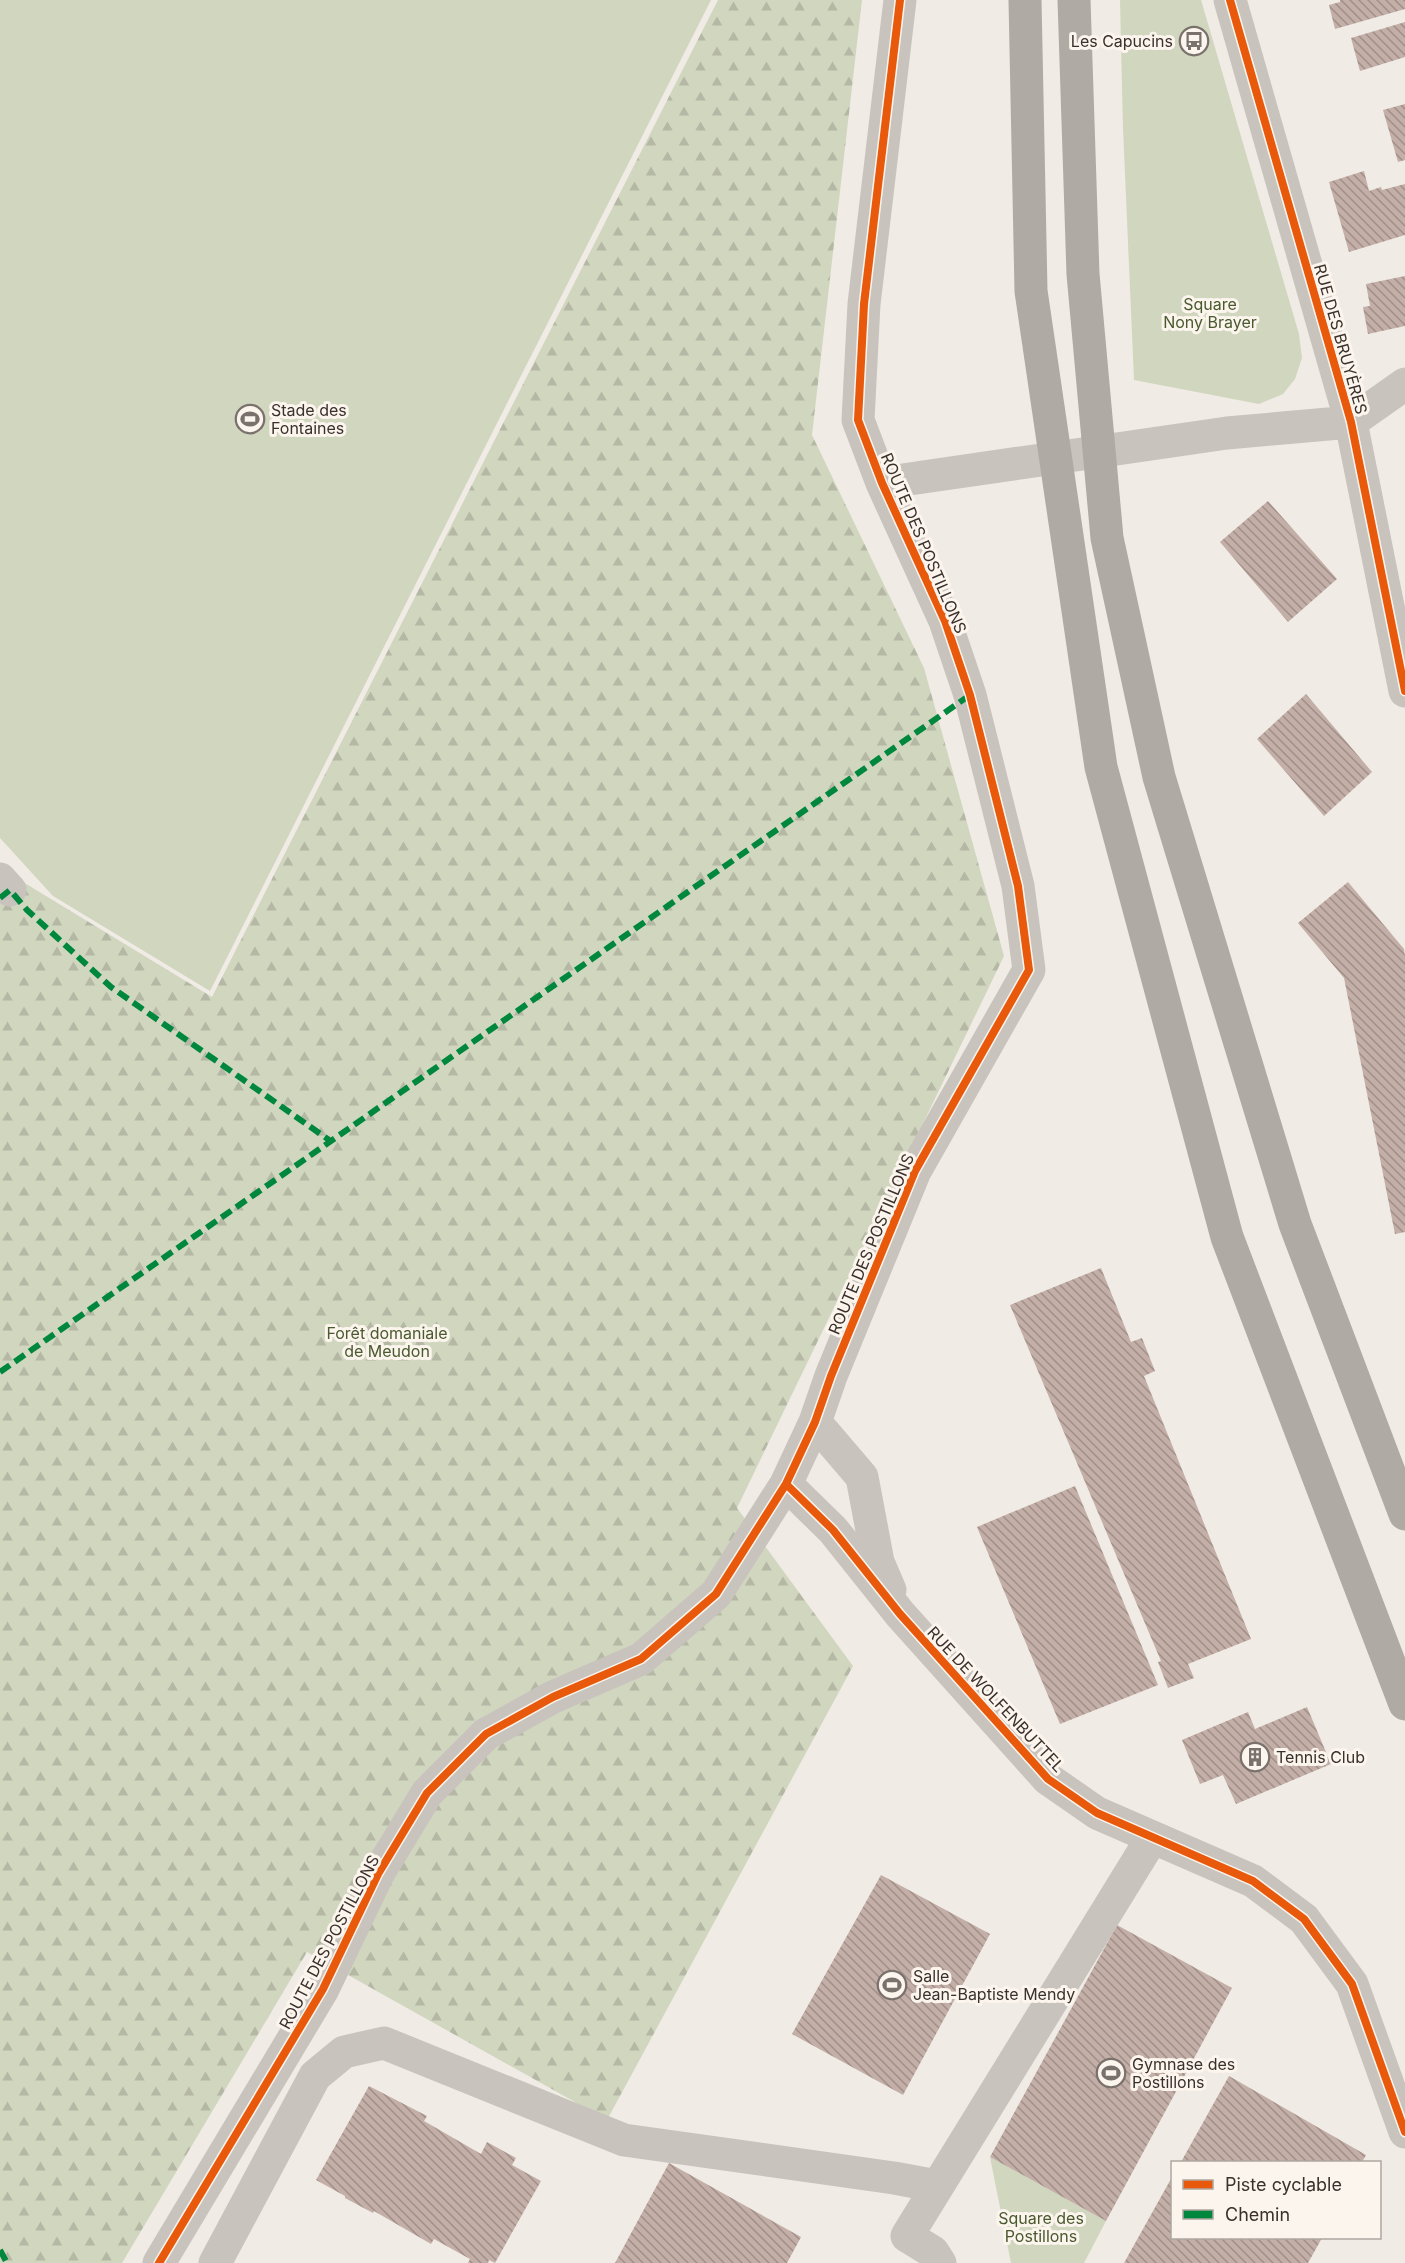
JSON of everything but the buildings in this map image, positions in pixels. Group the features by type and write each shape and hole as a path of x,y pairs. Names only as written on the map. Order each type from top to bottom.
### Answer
{"highway":[{"path":"1024,0 1031,291 1101,767 1227,1237 1405,1704"},
{"path":"1074,0 1083,274 1107,538 1159,777 1295,1224 1405,1514"}],"street":[{"name":"ROUTE DES POSTILLONS","path":"159,2263 323,1989 378,1874 427,1793 486,1734 553,1697 641,1659 716,1594 786,1484 814,1422 915,1171 1029,970 1018,886 970,696 945,621 882,483 858,420 864,304 900,0"},
{"name":"RUE DES BRUYÈRES","path":"1230,0 1351,422 1405,691"},
{"path":"1351,422 1405,384"},
{"name":"ROUTE DES POSTILLONS","path":"882,483 1227,433 1351,422"},
{"name":"RUE DE WOLFENBUTTEL","path":"814,1422 862,1477 878,1562 900,1614"},
{"name":"RUE DE WOLFENBUTTEL","path":"786,1484 833,1530 900,1614 1048,1779 1097,1813 1253,1881 1304,1919 1352,1984 1405,2132"},
{"path":"940,2263 933,2253 907,2236 1152,1838"},
{"path":"215,2263 315,2076 344,2052 384,2043 624,2140 937,2186"}],"green space":[{"name":"Stade des Fontaines","path":"0,0 711,0 210,991 53,896 0,838"},
{"name":"Forêt domaniale de Meudon","path":"718,0 862,0 812,435 924,668 1004,956 737,1508 853,1666 607,2120 307,1952 122,2263 0,2263 0,868 212,997"},
{"name":"Square Nony Brayer","path":"1120,0 1201,0 1299,334 1302,358 1295,379 1283,394 1259,404 1134,380"},
{"name":"Square des Postillons","path":"990,2157 1106,2221 1084,2263 1011,2263"}],"marked path":[{"path":"0,1372 970,695"},
{"path":"0,898 10,890 27,910 111,987 332,1142"},
{"path":"0,2250 7,2263"}],"cycle path":[{"path":"159,2263 323,1989 378,1874 427,1793 486,1734 553,1697 641,1659 716,1594 786,1484 815,1422 831,1376 915,1171 1029,970 1018,886 970,695 945,621 882,483 858,420 864,304 900,0"},
{"path":"1230,0 1351,422 1405,691"},
{"path":"786,1484 833,1530 900,1614 1048,1779 1097,1813 1253,1881 1304,1919 1352,1984 1405,2132"}],"place":[{"name":"Les Capucins","path":"1194,41"},
{"name":"Stade des Fontaines","path":"250,419"},
{"name":"Tennis Club","path":"1255,1757"},
{"name":"Salle Jean-Baptiste Mendy","path":"892,1985"},
{"name":"Gymnase des Postillons","path":"1111,2073"}]}
